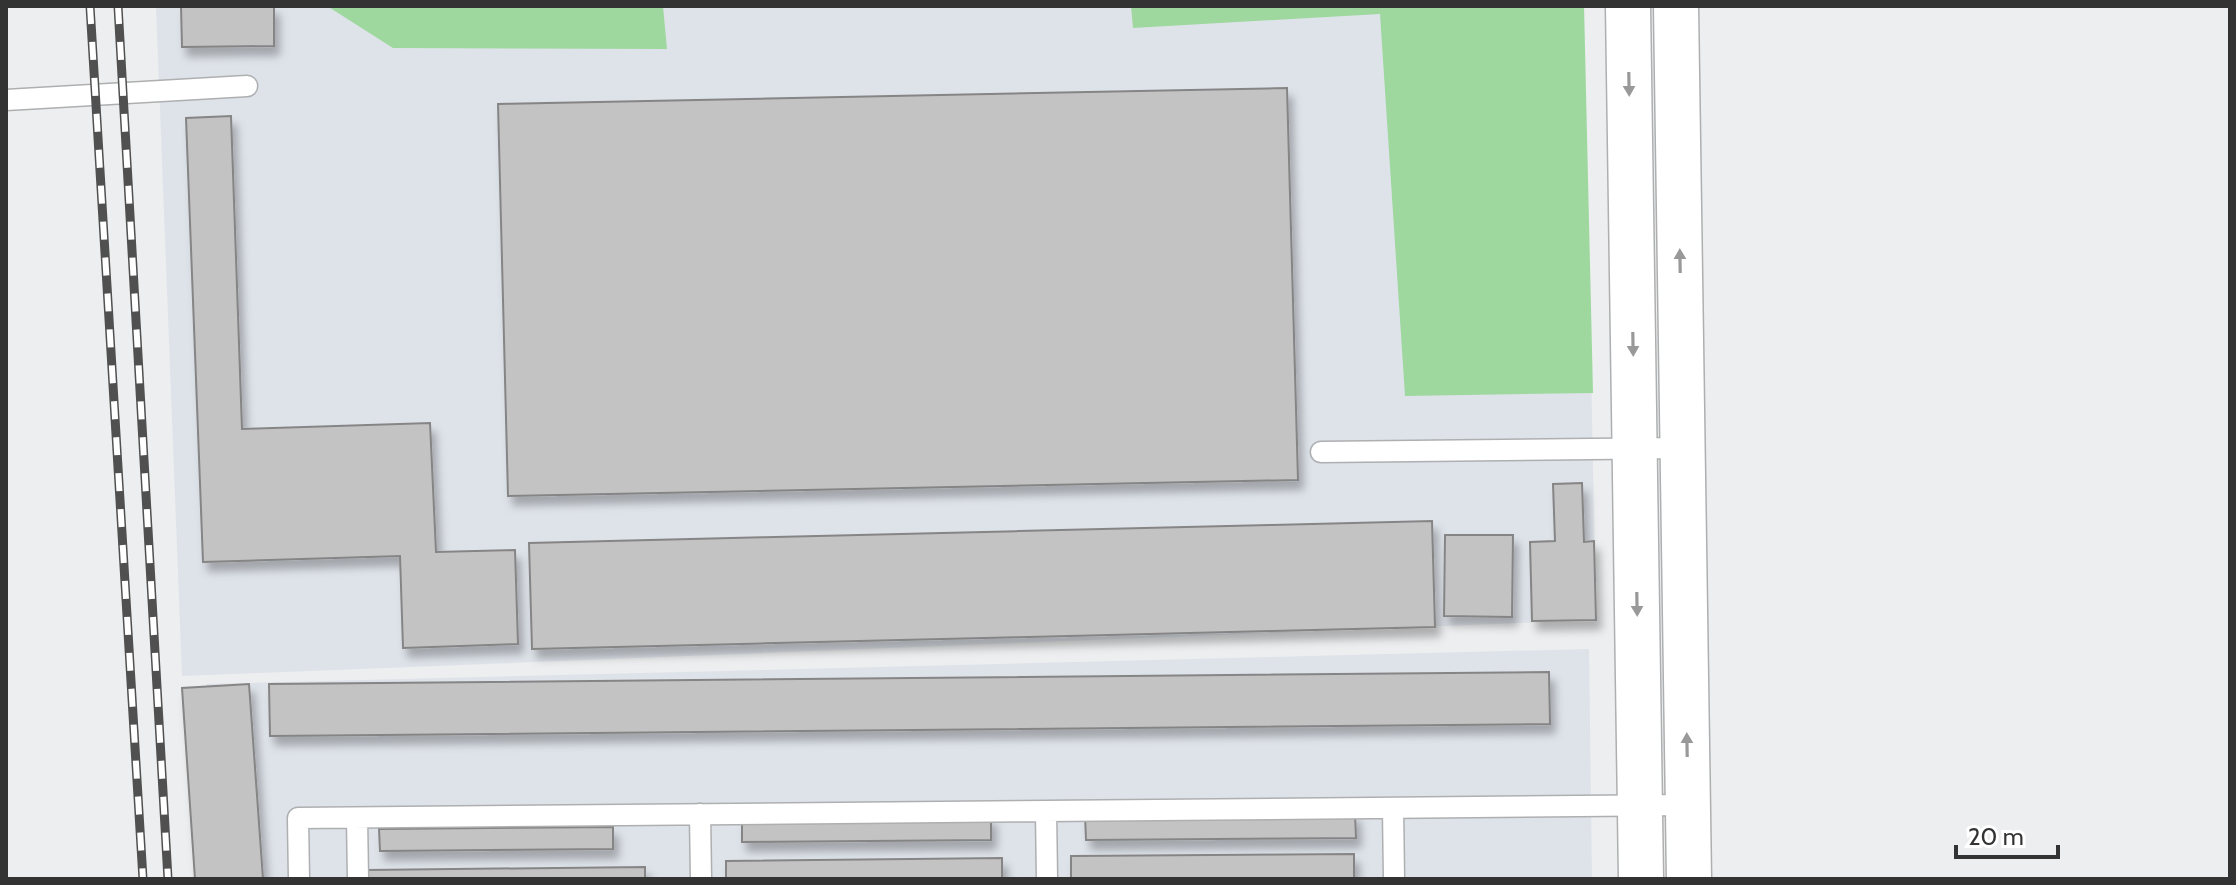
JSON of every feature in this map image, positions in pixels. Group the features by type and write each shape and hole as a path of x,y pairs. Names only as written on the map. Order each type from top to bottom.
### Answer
{"street":[{"path":"1628,6 1641,879"},
{"path":"1676,6 1689,879"}],"lane":[{"path":"6,100 247,86"},
{"path":"1321,452 1682,448"},
{"path":"299,879 298,818 1687,805"},
{"path":"1393,808 1394,879"},
{"path":"1046,811 1047,879"},
{"path":"700,814 701,879"},
{"path":"357,818 358,879"}],"shaded area":[{"path":"156,6 1584,6 1596,620 182,676"},
{"path":"1589,649 1592,879 214,879 206,684"}],"green space":[{"path":"327,6 663,6 667,49 393,48"},
{"path":"1131,6 1584,6 1593,393 1405,396 1380,14 1133,28"}],"building":[{"path":"181,6 274,6 274,46 182,47"},
{"path":"1287,88 1298,480 508,496 498,104"},
{"path":"231,116 242,429 430,423 436,552 515,550 518,644 403,648 400,556 203,562 186,118"},
{"path":"1582,483 1584,542 1594,541 1596,620 1532,621 1530,542 1555,541 1553,484"},
{"path":"1432,521 1435,627 532,649 529,543"},
{"path":"1445,535 1513,535 1512,617 1444,616"},
{"path":"1549,672 1550,724 270,736 269,684"},
{"path":"249,684 263,879 195,879 182,688"},
{"path":"1355,813 1356,838 1086,840 1085,815"},
{"path":"991,816 991,840 742,842 742,819"},
{"path":"613,827 613,849 380,851 379,829"},
{"path":"1354,854 1354,879 1071,879 1071,856"},
{"path":"1002,858 1002,879 726,879 726,861"},
{"path":"645,867 645,879 367,879 367,870"}],"railway":[{"path":"90,6 143,879"},
{"path":"118,6 168,879"}]}
